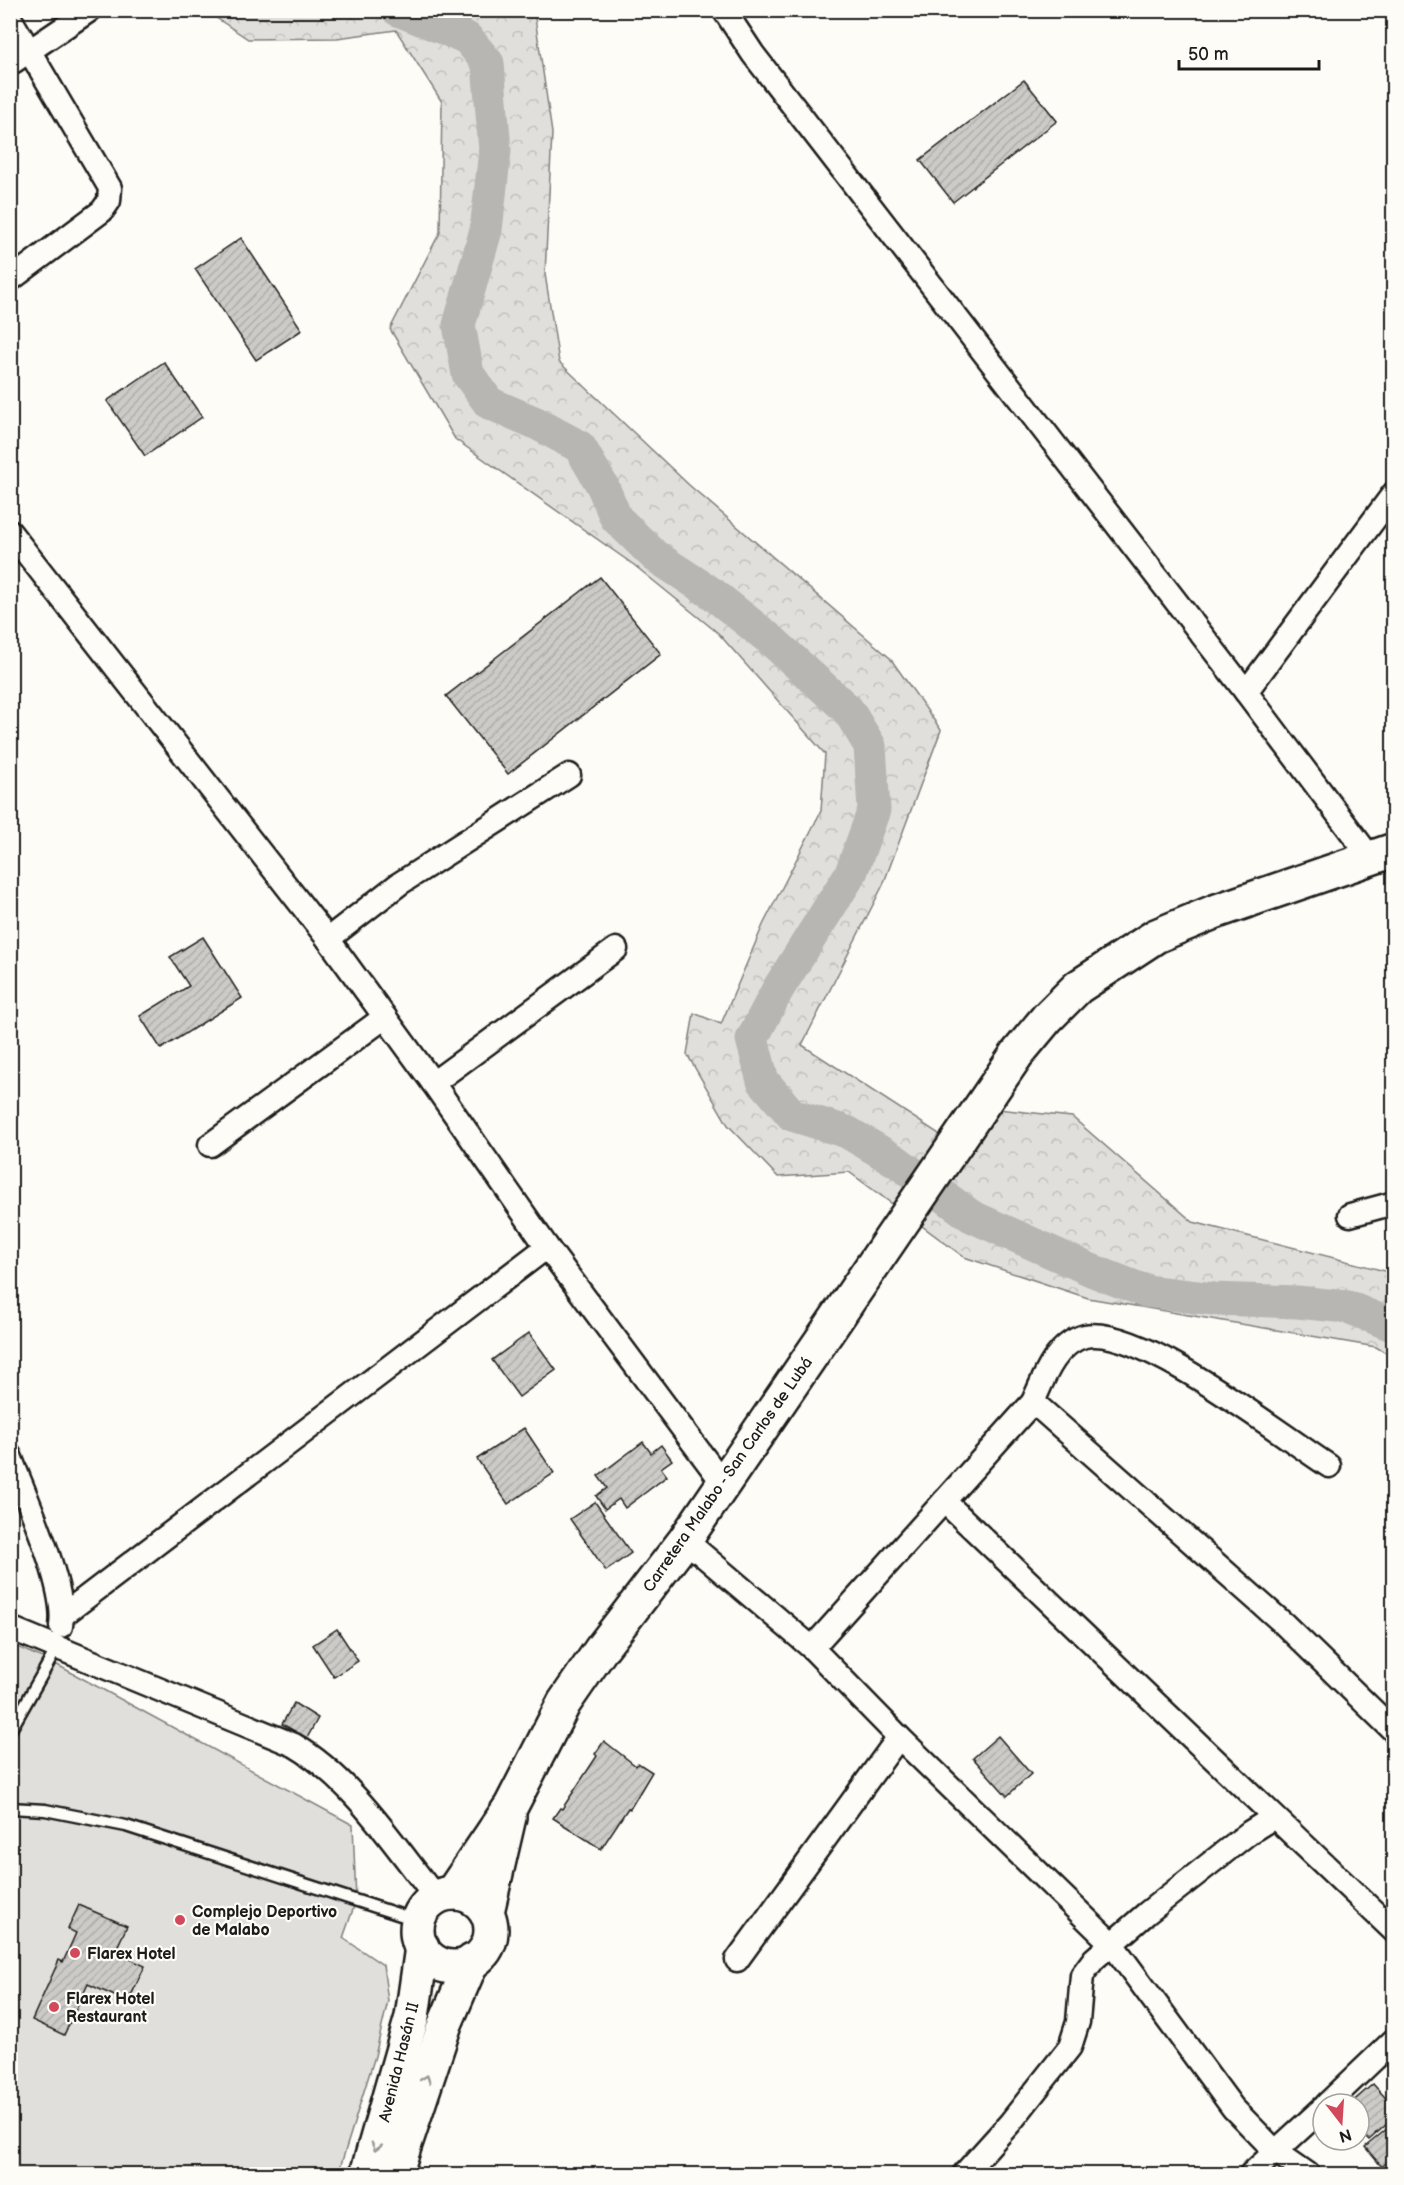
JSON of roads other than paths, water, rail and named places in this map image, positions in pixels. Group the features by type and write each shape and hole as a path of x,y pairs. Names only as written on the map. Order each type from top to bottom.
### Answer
{"main road":[{"name":"Carretera Malabo - San Carlos de Lubá","path":"432,1915 511,1806 564,1703 602,1648 685,1540 947,1160 1017,1054 1047,1018 1078,987 1116,959 1156,936 1194,920 1382,853"},
{"name":"Carretera Malabo - San Carlos de Lubá","path":"487,1912 511,1806"},
{"path":"468,1896 487,1912 491,1936 484,1951 472,1961 448,1966 433,1960 432,1915 468,1896"},
{"name":"Avenida Hasán II","path":"367,2175 412,2017 432,1915"},
{"name":"Avenida Hasán II","path":"395,2175 445,2024 472,1961"}],"street":[{"path":"10,64 90,10"},
{"path":"724,10 753,54 1246,692 1382,853"},
{"path":"10,18 110,188 109,201 102,211 10,280"},
{"path":"1246,692 1394,494"},
{"path":"10,532 328,939 433,1083 547,1247 723,1483"},
{"path":"328,939 399,884 569,775"},
{"path":"433,1083 616,949"},
{"path":"210,1145 385,1017"},
{"path":"1350,1215 1394,1203"},
{"path":"63,1615 547,1247"},
{"path":"812,1648 1033,1402 1049,1366 1068,1346 1084,1336 1101,1335 1170,1361 1236,1401 1329,1466"},
{"path":"1033,1402 1283,1623 1394,1731"},
{"path":"10,1456 58,1587 63,1615 57,1648"},
{"path":"944,1501 1394,1930"},
{"path":"685,1540 812,1648 899,1737 1112,1944 1212,2083 1275,2151 1308,2175"},
{"path":"10,1628 294,1745 315,1757 373,1818 432,1915"},
{"path":"737,1960 899,1737"},
{"path":"964,2175 1010,2123 1070,2047 1078,2022 1082,1975 1094,1959 1250,1832 1274,1817"},
{"path":"1340,2092 1394,2040"},
{"path":"1251,2175 1311,2119"}],"lane":[{"path":"10,1731 57,1648"},
{"path":"10,1808 45,1810 126,1826 432,1915"}],"waterway":[{"path":"398,10 467,38 488,63 495,151 486,230 459,325 468,374 489,403 536,423 580,447 603,487 616,518 655,556 713,594 771,640 848,710 870,746 874,810 851,873 778,989 752,1039 763,1081 792,1115 847,1132 896,1161 971,1216 1091,1270 1145,1291 1214,1299 1297,1302 1348,1307 1394,1326"}],"place":[{"name":"Complejo Deportivo de Malabo","path":"180,1920"},
{"name":"Flarex Hotel","path":"75,1953"},
{"name":"Flarex Hotel Restaurant","path":"54,2007"}]}
